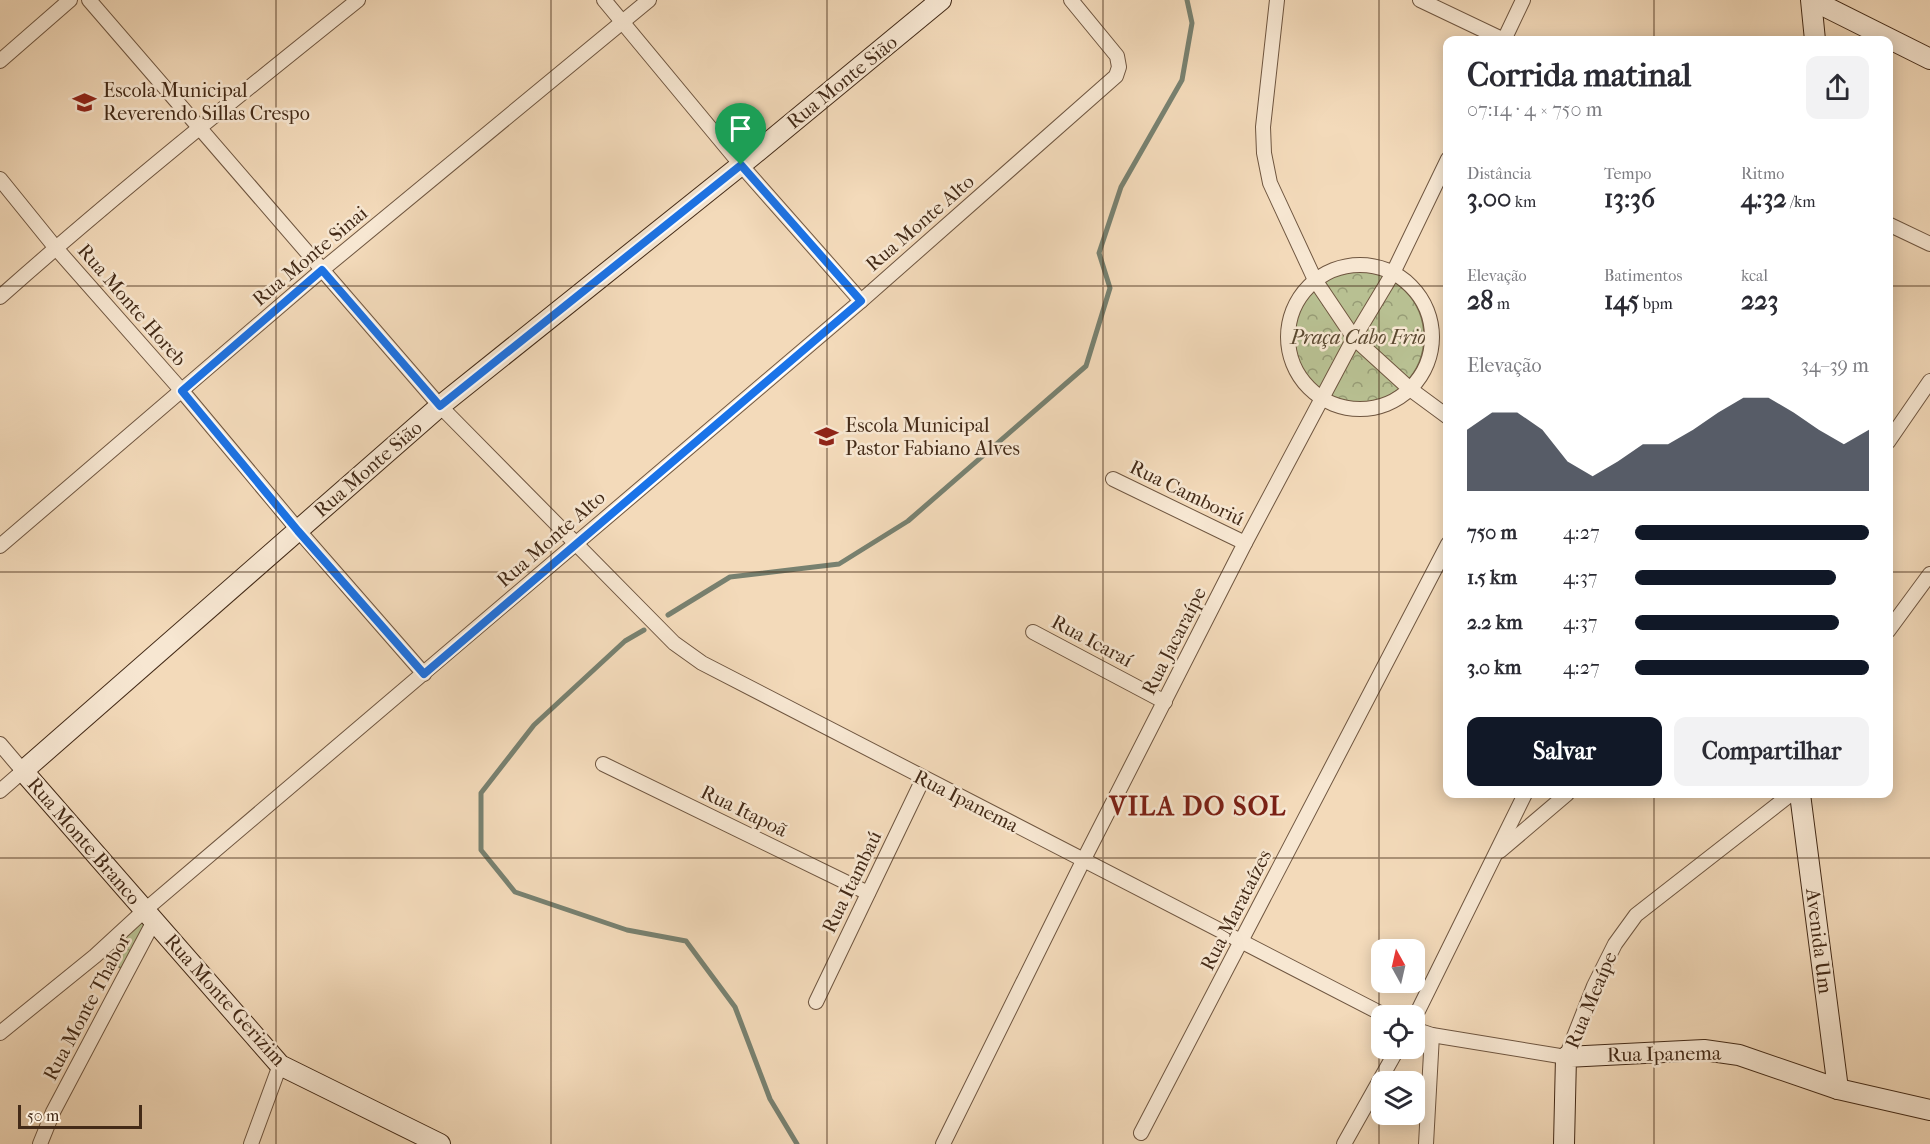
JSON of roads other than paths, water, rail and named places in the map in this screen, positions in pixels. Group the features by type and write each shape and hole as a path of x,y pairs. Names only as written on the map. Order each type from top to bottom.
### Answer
{"street":[{"path":"0,61 70,0"},
{"name":"Rua Ipanema","path":"89,0 198,129 440,406 674,643 702,663 923,779 1371,1008"},
{"path":"0,297 56,247 198,129 358,0"},
{"path":"604,0 741,165 861,301"},
{"name":"Rua Monte Sinai","path":"0,546 322,270 649,0"},
{"name":"Rua Monte Sião","path":"0,790 440,406 741,165 941,0"},
{"name":"Rua Monte Alto","path":"0,1033 95,956 150,916 424,674 861,301 1116,76 1119,66 1117,56 1071,0"},
{"path":"1277,0 1263,127 1264,153 1270,183 1315,280 1354,338 1410,389 1443,413"},
{"path":"1420,0 1496,36"},
{"path":"1506,36 1523,0"},
{"path":"1811,0 1815,36"},
{"path":"1811,0 1884,36"},
{"path":"1893,41 1930,59"},
{"name":"Rua Jacaraípe","path":"943,1144 1083,861 1245,543 1354,338 1393,273 1443,169"},
{"name":"Rua Monte Horeb","path":"0,179 56,247 182,391 298,531 424,674"},
{"path":"1893,226 1930,244"},
{"path":"1353,265 1374,266 1393,273 1412,287 1425,305 1432,327 1431,350 1424,371 1410,389 1391,403 1368,409 1345,408 1323,400 1305,385 1292,365 1287,342 1289,319 1299,297 1315,280 1333,270 1353,265"},
{"path":"1893,435 1930,381"},
{"name":"Rua Camboriú","path":"1113,479 1245,543"},
{"name":"Rua Marataízes","path":"1141,1133 1443,554"},
{"path":"1893,624 1930,574"},
{"name":"Rua Icaraí","path":"1033,632 1165,702"},
{"name":"Rua Monte Branco","path":"0,744 150,916"},
{"name":"Rua Itapoã","path":"603,764 868,893"},
{"name":"Rua Itambaú","path":"816,1002 923,779"},
{"path":"1421,1005 1524,798"},
{"path":"1495,855 1562,798"},
{"name":"Rua Meaípe","path":"1564,1144 1566,1057 1594,986 1615,944 1636,915 1786,798"},
{"name":"Avenida Um","path":"1801,798 1838,1089"},
{"name":"Rua Monte Gerizim","path":"150,916 280,1065 439,1144"},
{"name":"Rua Monte Thabor","path":"40,1144 53,1112 150,916"},
{"name":"Rua Ipanema","path":"1425,1033 1566,1057 1704,1050 1739,1055 1838,1089 1930,1110"},
{"path":"1426,1144 1432,1035"},
{"path":"1344,1144 1392,1059"},
{"path":"251,1144 280,1065"}],"waterway":[{"path":"668,615 730,577 839,564 908,521 1086,366 1110,288 1099,253 1121,187 1182,80 1192,23 1187,0"},
{"path":"644,630 625,641 534,725 481,793 481,850 515,892 627,930 686,941 735,1007 770,1099 797,1144"}],"place":[{"name":"Escola Municipal Reverendo Sillas Crespo","path":"85,102"},
{"name":"Escola Municipal Pastor Fabiano Alves","path":"827,437"}],"district":[{"name":"VILA DO SOL","path":"1198,806"}],"park label":[{"name":"Praça Cabo Frio","path":"1358,337"}]}
